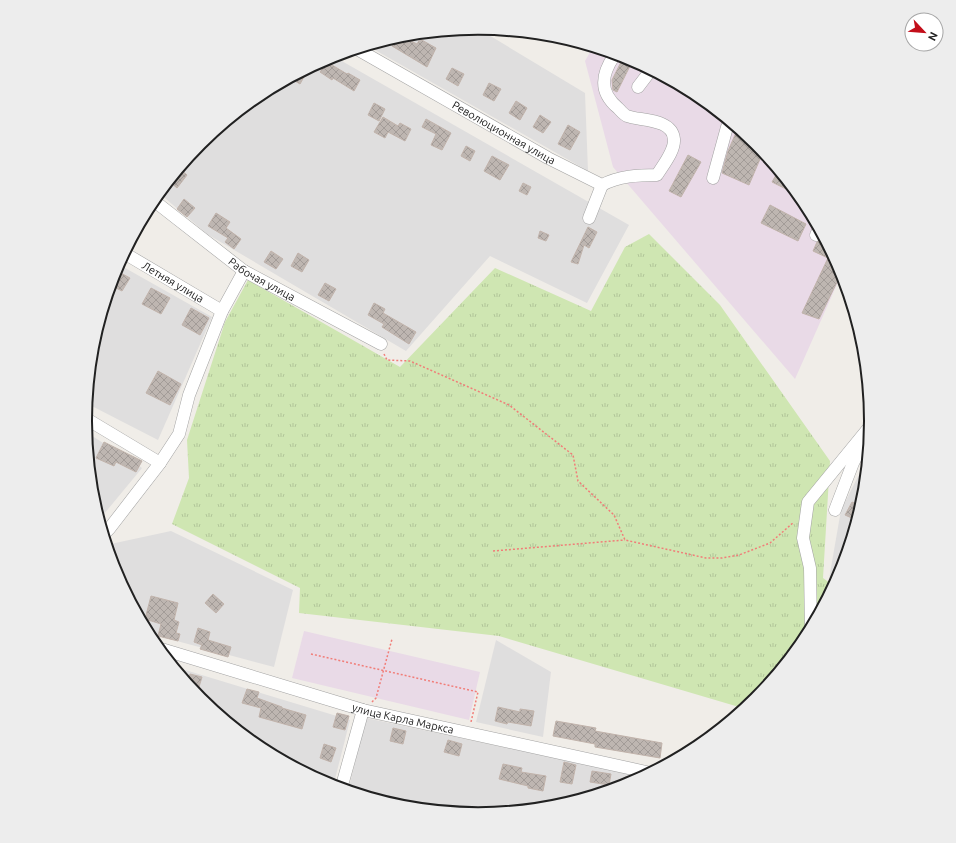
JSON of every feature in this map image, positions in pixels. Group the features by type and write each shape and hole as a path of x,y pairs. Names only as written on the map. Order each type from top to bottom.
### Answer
{"street":[{"name":"Революционная улица","path":"364,53 548,158 602,185"},
{"path":"589,218 602,185 612,180 636,175 657,175 673,146 674,139 672,132 667,127 655,121 627,116 613,104 606,94 604,79 605,72 612,59"},
{"path":"638,87 648,74"},
{"path":"713,178 728,127"},
{"name":"Рабочая улица","path":"159,204 244,271 380,344"},
{"name":"Летняя улица","path":"129,256 222,311"},
{"path":"107,530 160,462 179,434 189,395 222,311 244,271"},
{"path":"92,422 160,462"},
{"path":"811,618 810,568 803,538 808,502 864,434"},
{"path":"835,510 853,464 864,443"},
{"name":"улица Карла Маркса","path":"167,651 363,710 642,771"},
{"path":"343,783 363,710"}],"path":[{"path":"380,344 387,360 410,361 509,406 573,454 578,481 614,515 625,540"},
{"path":"493,551 625,540 706,558 722,558 739,555 770,543 798,517"},
{"path":"363,710 376,698 392,639"},
{"path":"311,654 478,692 469,733"}],"shaded area":[{"path":"489,35 585,93 588,171 374,49 403,42 428,38"},
{"path":"590,52 626,64 693,100 733,131 769,167 785,186 813,228 838,282 795,379 613,167 585,61"},
{"path":"341,60 629,225 587,303 490,256 406,351 207,234 164,197 171,186 187,167 223,131 263,100 307,75"},
{"path":"124,267 212,317 158,440 92,406 99,346 112,297"},
{"path":"92,436 142,468 103,515 95,472"},
{"path":"861,470 851,522 844,546 830,580 829,579 841,510"},
{"path":"171,531 293,590 274,667 157,636 143,615 131,592 111,544"},
{"path":"304,631 480,672 469,720 292,678"},
{"path":"496,640 551,672 543,737 476,722"},
{"path":"181,669 350,720 335,781 307,768 263,743 223,712"},
{"path":"366,718 635,775 578,795 553,801 528,805 478,808 428,805 403,801 349,785"}],"green space":[{"path":"649,234 720,305 830,461 823,578 829,582 813,615 785,657 769,676 738,707 499,636 299,613 300,588 172,524 189,478 187,440 225,322 248,280 400,367 495,268 591,311 625,247"}],"building":[{"path":"420,39 436,48 427,67 392,46 393,44 411,41 417,44"},
{"path":"621,62 630,66 617,92 613,90 612,80"},
{"path":"330,64 360,80 354,91 320,72 323,67"},
{"path":"452,68 464,74 458,86 446,79"},
{"path":"304,77 300,84 295,81"},
{"path":"489,83 501,89 494,101 483,95"},
{"path":"516,101 527,108 520,120 509,113"},
{"path":"374,103 385,109 379,121 368,115"},
{"path":"540,115 551,122 543,133 533,127"},
{"path":"383,117 398,126 400,123 411,129 405,141 388,132 385,138 374,132"},
{"path":"426,119 451,133 442,150 431,145 436,134 422,127"},
{"path":"568,125 580,132 570,150 558,144"},
{"path":"736,133 760,158 749,185 722,173 728,151"},
{"path":"466,146 475,151 470,161 461,156"},
{"path":"688,155 701,162 681,197 669,191"},
{"path":"492,156 509,165 500,180 484,171"},
{"path":"183,172 187,175 177,188 173,184"},
{"path":"776,175 788,190 772,182"},
{"path":"523,183 531,187 527,195 519,191"},
{"path":"184,199 195,208 187,217 177,209"},
{"path":"770,205 806,224 798,241 761,223"},
{"path":"216,213 230,222 226,228 241,239 234,249 225,242 228,238 208,226"},
{"path":"588,227 597,232 589,248 584,245 578,264 571,262"},
{"path":"540,231 549,235 546,241 538,238"},
{"path":"820,241 825,251 835,274 838,281 819,319 802,313 828,258 813,251 817,242"},
{"path":"271,251 283,259 276,269 264,262"},
{"path":"298,253 309,260 302,272 291,266"},
{"path":"121,273 130,278 122,291 116,288"},
{"path":"325,283 336,289 329,301 318,295"},
{"path":"151,288 170,298 161,314 142,304"},
{"path":"374,303 385,309 383,313 416,332 409,344 382,327 384,324 368,315"},
{"path":"191,308 209,318 200,335 182,325"},
{"path":"158,371 181,384 170,405 146,393"},
{"path":"104,442 142,461 136,472 116,462 114,466 96,458"},
{"path":"852,502 855,504 852,518 845,515"},
{"path":"213,594 224,604 216,613 205,603"},
{"path":"151,596 178,603 174,620 179,622 176,633 180,634 178,641 158,636 161,624 145,618"},
{"path":"198,628 210,632 208,640 231,647 228,657 200,649 202,645 194,642"},
{"path":"190,674 202,677 199,687 197,686 189,678"},
{"path":"247,689 259,692 257,698 282,708 306,715 302,729 259,717 261,708 242,703"},
{"path":"498,707 520,712 520,709 534,711 531,726 508,722 507,724 495,721"},
{"path":"337,713 349,716 345,730 333,727"},
{"path":"556,721 596,728 595,731 662,743 660,758 595,747 595,744 553,736"},
{"path":"393,728 406,731 403,744 390,741"},
{"path":"448,740 462,744 459,756 444,752"},
{"path":"324,744 336,748 331,762 320,758"},
{"path":"564,762 576,765 572,784 560,782"},
{"path":"503,764 522,768 521,772 546,776 543,791 499,779"},
{"path":"592,771 611,774 609,785 590,782"}]}
